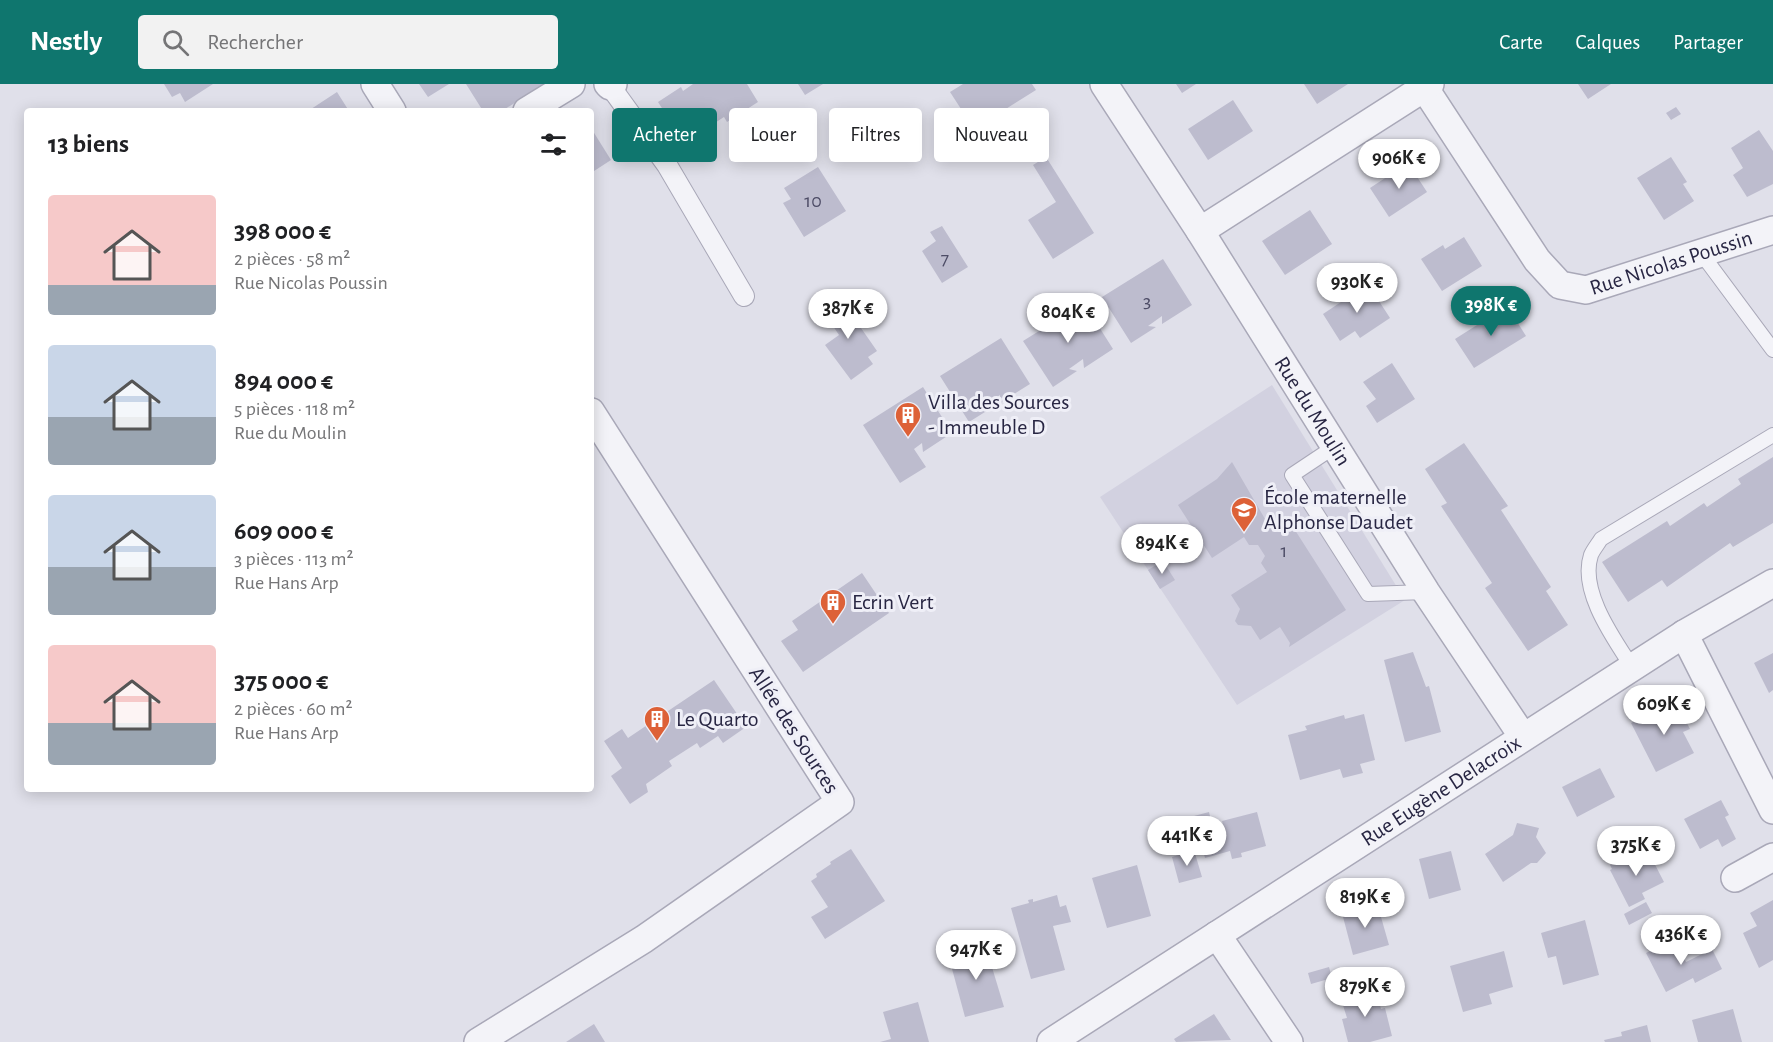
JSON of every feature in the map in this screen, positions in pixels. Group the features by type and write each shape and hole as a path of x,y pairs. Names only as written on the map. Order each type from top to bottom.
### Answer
{"street":[{"path":"375,84 390,108"},
{"path":"532,108 572,84"},
{"name":"Rue du Moulin","path":"1104,84 1200,231 1426,592 1523,737"},
{"path":"610,85 667,165 744,296"},
{"path":"1200,231 1425,85"},
{"name":"Rue Nicolas Poussin","path":"1425,85 1537,260 1560,285 1586,290 1773,230"},
{"name":"Allée des Sources","path":"477,1042 644,939 840,802 594,417"},
{"name":"Rue Eugène Delacroix","path":"1051,1042 1632,667 1773,583"},
{"path":"1684,634 1773,810"},
{"path":"1735,878 1773,857"},
{"path":"1217,935 1289,1042"}],"lane":[{"path":"1701,253 1773,350"},
{"path":"1632,667 1599,613 1589,574 1591,555 1600,539 1773,435"},
{"path":"1334,447 1292,475 1368,594 1426,592"}],"shaded area":[{"name":"École maternelle Alphonse Daudet","path":"1272,385 1405,600 1237,705 1100,497"}],"building":[{"path":"164,84 213,84 185,102 180,93 172,97"},
{"path":"419,84 449,84 428,97"},
{"path":"466,84 544,84 507,108 481,108"},
{"path":"693,84 747,84 758,102 749,108 729,108 727,122 724,117 717,122 717,108 662,108 658,102 681,87 683,91"},
{"path":"798,84 823,84 805,95"},
{"path":"963,84 1032,84 1036,90 1007,108 960,108 950,92"},
{"path":"1176,84 1196,84 1182,93"},
{"path":"1304,84 1348,84 1317,104"},
{"path":"1578,84 1611,84 1588,99"},
{"path":"337,92 347,108 313,108"},
{"path":"1233,100 1253,131 1208,160 1188,129"},
{"path":"1676,107 1681,114 1671,120 1666,113"},
{"path":"1759,130 1773,151 1773,184 1747,197 1733,175 1743,168 1731,148"},
{"path":"594,133 611,160 594,171"},
{"path":"1671,157 1687,182 1683,184 1694,201 1664,220 1637,178"},
{"path":"1038,162 1049,162 1094,233 1053,259 1028,220 1056,202 1033,165"},
{"path":"1408,163 1427,192 1389,217 1370,188"},
{"path":"818,167 846,211 804,237 783,203 791,199 784,188"},
{"path":"1310,210 1332,244 1285,275 1262,241"},
{"path":"942,226 968,267 942,283 922,251 936,241 930,232"},
{"path":"1464,237 1482,266 1442,291 1421,259 1443,245 1445,249"},
{"path":"1163,259 1192,305 1162,324 1162,316 1148,326 1156,327 1131,343 1102,297"},
{"path":"1368,284 1390,318 1360,338 1355,331 1340,341 1323,314"},
{"path":"836,292 877,351 868,357 873,364 851,380 825,345 839,335 833,326 837,323 822,302"},
{"path":"1084,303 1113,349 1084,368 1083,359 1069,369 1077,371 1053,387 1023,341"},
{"path":"1507,306 1526,336 1474,368 1455,339"},
{"path":"1001,338 1030,384 1000,403 1000,395 986,405 993,407 969,422 940,376"},
{"path":"1392,363 1415,399 1377,423 1366,406 1376,399 1363,382"},
{"name":"Villa des Sources - Immeuble D","path":"923,387 952,433 923,452 922,443 914,449 926,467 900,483 863,425"},
{"path":"1464,443 1508,506 1501,510 1551,587 1546,591 1568,625 1528,651 1485,588 1492,583 1441,506 1447,503 1425,469"},
{"path":"1773,457 1773,523 1733,547 1730,543 1667,587 1662,580 1628,602 1602,562 1667,521 1670,526 1704,503 1707,507 1741,484 1738,479"},
{"path":"1232,462 1265,519 1286,516 1346,610 1289,647 1290,643 1280,627 1260,640 1251,626 1238,625 1235,621 1240,609 1231,595 1267,572 1261,563 1265,556 1258,545 1249,545 1244,537 1212,558 1178,505 1217,479"},
{"path":"1163,561 1175,580 1160,589 1148,570"},
{"name":"Ecrin Vert","path":"862,573 889,613 803,672 781,641 798,630 792,621"},
{"path":"1413,652 1426,687 1429,686 1441,732 1405,742 1384,660"},
{"path":"1773,653 1773,690 1769,693 1754,663"},
{"name":"Le Quarto","path":"714,680 746,727 723,743 718,736 700,748 697,743 669,761 672,766 646,784 648,792 630,804 611,776 622,768 604,741 622,729 628,738"},
{"path":"1675,700 1690,729 1683,732 1694,753 1656,772 1631,723"},
{"path":"1364,714 1375,760 1360,764 1363,773 1343,778 1340,769 1300,780 1288,735 1307,730 1305,726 1344,715 1345,719"},
{"path":"1600,768 1615,797 1577,817 1562,787"},
{"path":"1721,800 1729,815 1725,817 1736,839 1722,847 1718,839 1700,849 1684,819"},
{"path":"1209,812 1213,828 1223,825 1222,821 1257,812 1266,846 1241,853 1242,857 1232,859 1230,851 1205,858 1194,816"},
{"path":"1517,823 1539,828 1536,837 1546,853 1537,863 1531,863 1503,882 1485,854 1513,835"},
{"path":"851,849 885,901 825,939 811,917 828,907 811,881 817,877 816,874 831,864 830,862"},
{"path":"1194,850 1202,877 1179,883 1172,857"},
{"path":"1451,851 1461,890 1429,899 1419,859"},
{"path":"1648,851 1664,882 1642,893 1645,899 1629,907 1610,870 1612,869 1610,865 1631,854 1633,859"},
{"path":"1137,865 1151,916 1107,928 1092,878"},
{"path":"1057,895 1060,907 1066,905 1071,922 1053,926 1065,970 1031,979 1011,908 1029,903 1028,900 1033,899 1033,902"},
{"path":"1773,900 1773,960 1759,968 1743,933 1757,926 1750,913"},
{"path":"1646,902 1652,913 1629,925 1624,914"},
{"path":"1377,903 1389,945 1353,955 1342,913"},
{"path":"1585,920 1599,975 1563,985 1556,956 1548,958 1541,933"},
{"path":"1674,939 1686,962 1712,949 1722,969 1695,983 1693,978 1666,992 1646,953"},
{"path":"985,944 1004,1007 965,1017 948,954"},
{"path":"1504,951 1513,987 1489,994 1492,1004 1463,1012 1450,966"},
{"path":"1329,967 1332,978 1311,984 1308,973"},
{"path":"1376,989 1381,1009 1385,1008 1392,1036 1370,1042 1348,1042 1342,1019 1347,1018 1341,999"},
{"path":"918,1002 929,1042 880,1042 891,1039 883,1012"},
{"path":"1733,1009 1742,1042 1698,1042 1692,1020"},
{"path":"1214,1014 1231,1040 1176,1042 1174,1039"},
{"path":"594,1024 605,1042 566,1042"},
{"path":"1647,1025 1651,1042 1605,1042 1604,1040 1622,1036 1621,1032"}],"place":[{"name":"Villa des Sources - Immeuble D","path":"908,438"},
{"name":"École maternelle Alphonse Daudet","path":"1244,533"},
{"name":"Ecrin Vert","path":"833,625"},
{"name":"Le Quarto","path":"657,742"}]}
